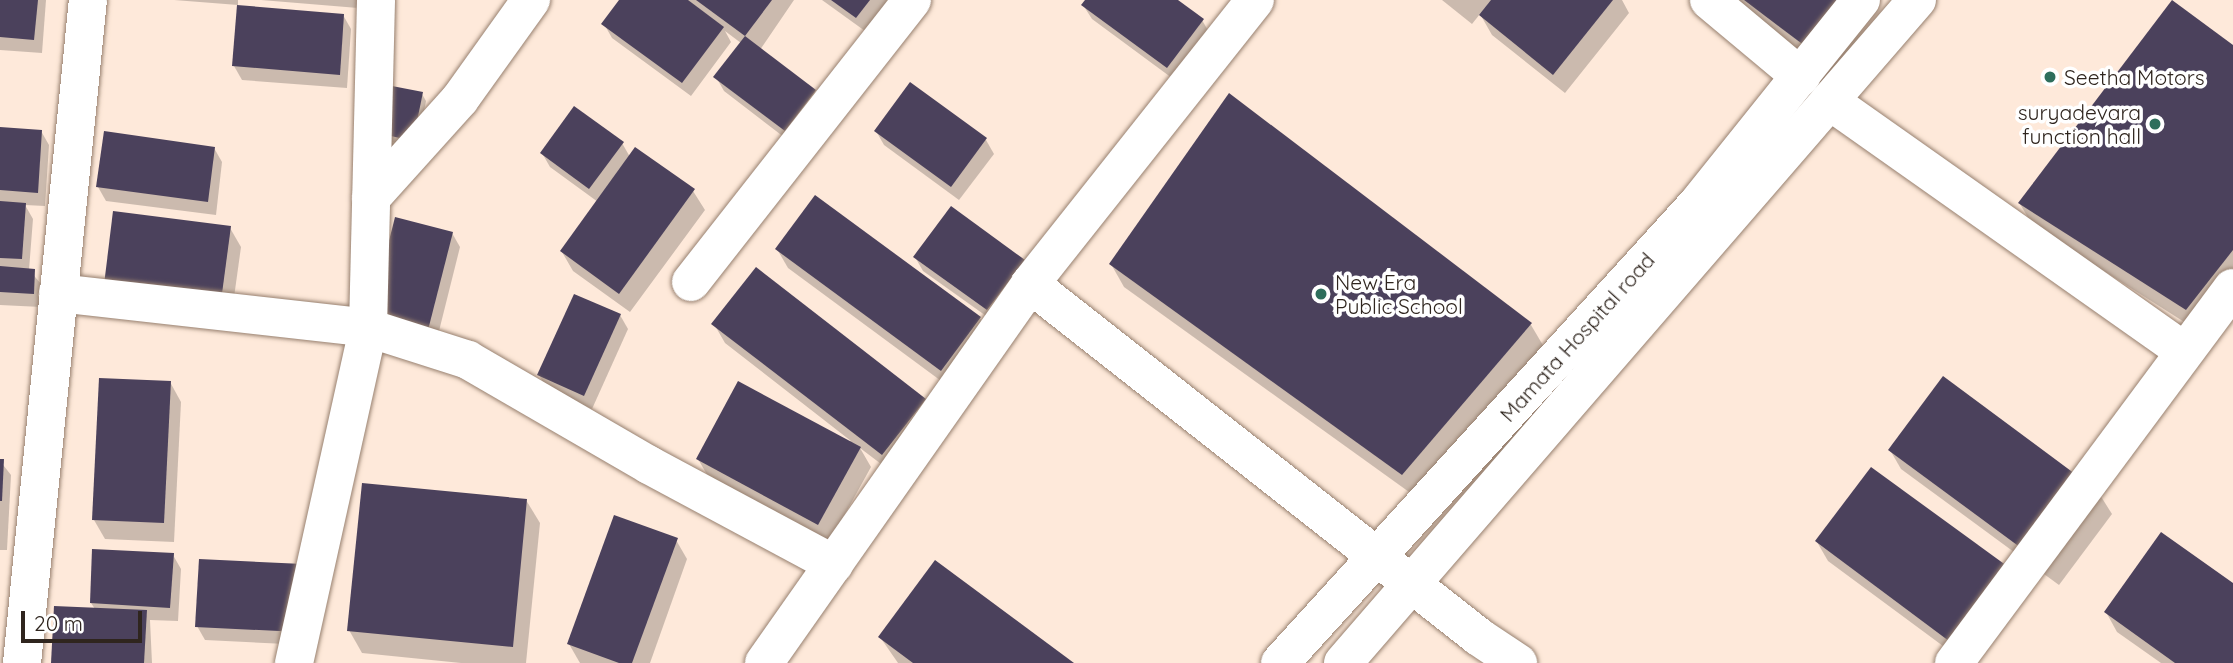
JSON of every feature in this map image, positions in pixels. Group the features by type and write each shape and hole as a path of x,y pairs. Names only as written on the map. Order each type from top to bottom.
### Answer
{"street":[{"path":"22,663 88,0"},
{"path":"294,663 368,328 376,0"},
{"path":"371,198 460,99 531,0"},
{"path":"691,282 912,0"},
{"path":"764,663 1030,284 1255,0"},
{"path":"1709,0 1801,77"},
{"name":"Mamata Hospital road","path":"1280,663 1699,202 1861,0"},
{"name":"Mamata Hospital road","path":"1343,663 1917,0"},
{"path":"1831,102 2184,351"},
{"path":"1030,284 1413,582 1479,638 1518,663"},
{"path":"1954,663 2233,288"},
{"path":"58,293 368,328 468,360 649,466 834,564"}],"building":[{"path":"0,0 38,0 34,40 0,37"},
{"path":"619,0 688,0 724,27 682,83 601,24"},
{"path":"696,0 772,0 745,36"},
{"path":"831,0 870,0 856,18"},
{"path":"1085,0 1178,0 1204,19 1167,68 1081,5"},
{"path":"1491,0 1613,0 1553,75 1479,15"},
{"path":"1744,0 1846,0 1809,49"},
{"name":"suryadevara function hall","path":"2172,0 2233,45 2233,250 2186,310 2018,203"},
{"path":"237,5 344,14 340,75 232,66"},
{"path":"745,36 816,90 785,131 713,77"},
{"path":"910,82 987,138 951,187 874,131"},
{"path":"392,86 423,92 413,141 382,134"},
{"name":"New Era Public School","path":"1229,93 1532,323 1402,475 1109,264"},
{"path":"574,106 624,142 589,189 540,153"},
{"path":"0,127 42,130 38,193 0,190"},
{"path":"104,131 215,147 208,202 96,187"},
{"path":"635,147 695,189 619,294 560,251"},
{"path":"815,195 981,317 941,371 775,249"},
{"path":"0,201 26,203 22,259 0,258"},
{"path":"951,206 1025,260 987,310 913,257"},
{"path":"113,211 231,226 221,301 104,285"},
{"path":"395,217 453,232 426,338 368,324"},
{"path":"0,266 35,269 34,294 0,292"},
{"path":"756,267 926,399 882,455 711,324"},
{"path":"574,294 621,314 584,396 537,375"},
{"path":"1943,376 2102,494 2047,567 1888,450"},
{"path":"99,378 171,381 164,523 92,520"},
{"path":"738,381 861,447 818,525 696,459"},
{"path":"0,459 4,459 2,501 0,501"},
{"path":"1871,467 2018,574 1961,650 1815,541"},
{"path":"362,483 527,499 513,647 347,631"},
{"path":"614,515 678,538 632,663 619,663 567,644"},
{"path":"2161,532 2233,583 2233,663 2175,663 2104,612"},
{"path":"92,549 174,553 170,608 90,603"},
{"path":"199,559 303,564 300,632 195,627"},
{"path":"935,560 1074,663 913,663 878,637"},
{"path":"54,606 147,610 144,663 51,663"}],"place":[{"name":"Seetha Motors","path":"2050,77"},
{"name":"suryadevara function hall","path":"2155,124"},
{"name":"New Era Public School","path":"1321,294"}]}
